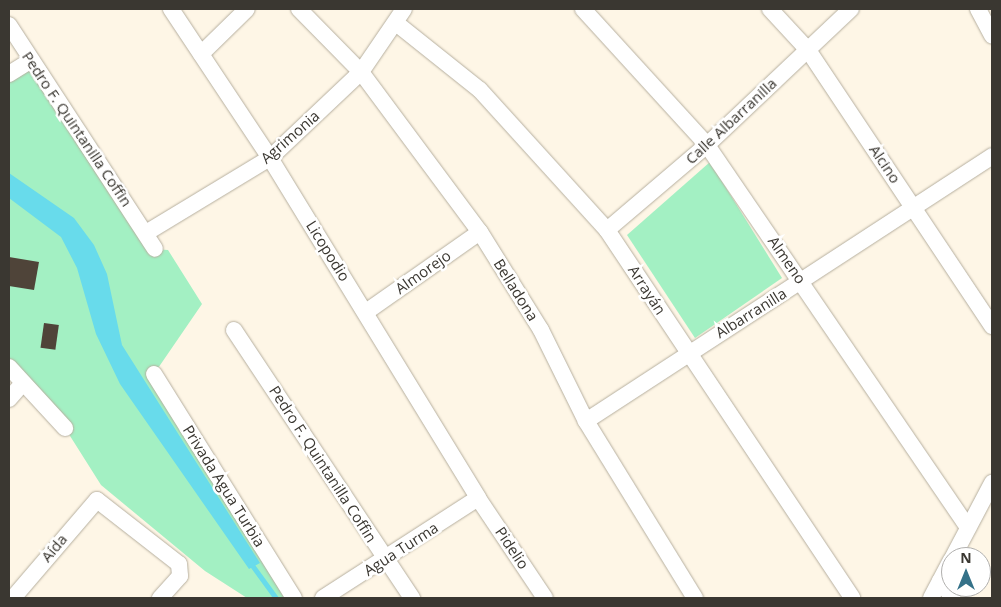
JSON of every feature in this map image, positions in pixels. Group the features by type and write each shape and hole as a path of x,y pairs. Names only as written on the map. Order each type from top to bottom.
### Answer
{"street":[{"name":"Licopodio","path":"171,9 270,158 366,312 478,498"},
{"path":"200,54 248,9"},
{"name":"Belladona","path":"299,9 361,72 480,232 541,330 586,421 695,598"},
{"name":"Almeno","path":"583,9 707,145 803,282 968,528"},
{"name":"Alcino","path":"770,9 808,50 992,326"},
{"name":"Calle Albarranilla","path":"607,230 707,145 851,9"},
{"path":"978,9 992,35"},
{"name":"Agrimonia","path":"146,233 270,158 361,72 400,16"},
{"name":"Arrayán","path":"400,16 480,90 607,230 852,598"},
{"name":"Pedro F. Quintanilla Coffin","path":"9,25 155,249"},
{"path":"9,74 31,60"},
{"name":"Albarranilla","path":"586,421 688,352 803,282 992,156"},
{"name":"Almorejo","path":"366,312 480,232"},
{"name":"Pedro F. Quintanilla Coffin","path":"234,330 412,598"},
{"path":"9,367 65,428"},
{"name":"Privada Agua Turbia","path":"154,374 294,598"},
{"path":"9,399 23,383"},
{"path":"958,547 992,483"},
{"name":"Agua Turma","path":"323,598 478,498"},
{"name":"Pidelio","path":"478,498 545,598"},
{"name":"Aída","path":"13,598 97,500 181,568 180,576 160,598"},
{"path":"931,598 940,581 953,598"}],"green space":[{"path":"31,60 154,249 168,250 202,304 154,374 294,598 247,598 205,571 101,485 65,428 9,367 9,74"},
{"path":"710,162 782,278 695,338 627,235"}],"water":[{"path":"9,173 74,218 94,245 107,274 122,345 260,563 249,569 120,384 96,334 77,268 61,237 9,198"}],"building":[{"path":"9,257 39,262 34,290 9,286"},
{"path":"44,323 59,325 55,350 41,348"}],"waterway":[{"path":"249,561 276,598"}]}
